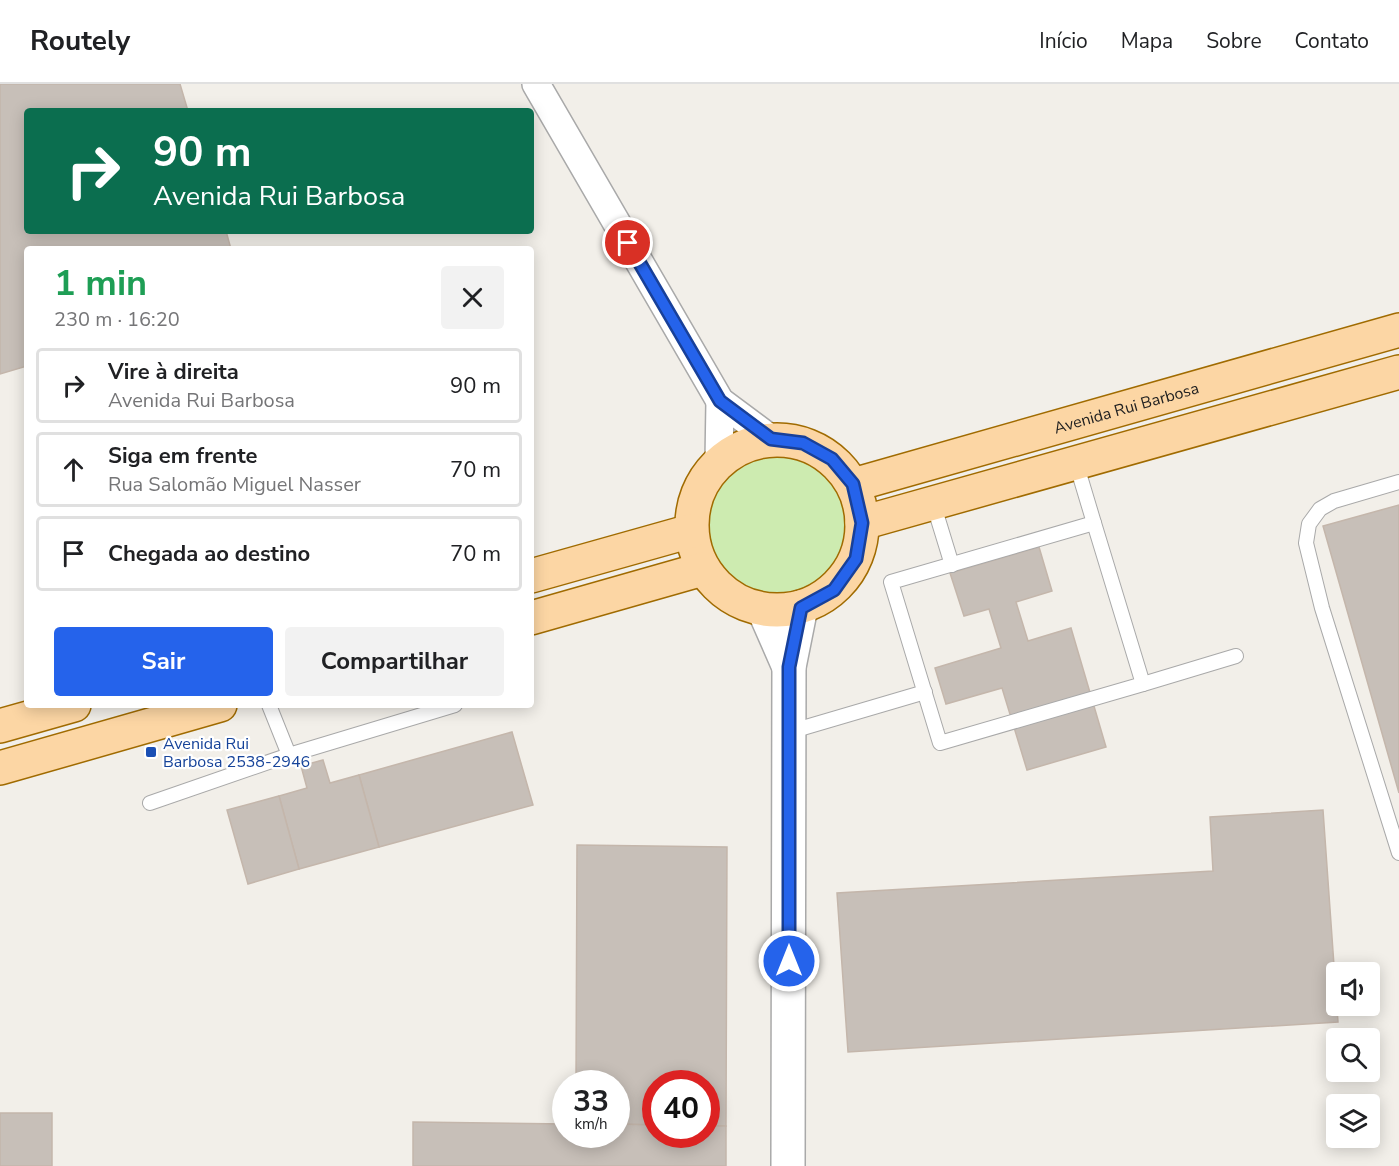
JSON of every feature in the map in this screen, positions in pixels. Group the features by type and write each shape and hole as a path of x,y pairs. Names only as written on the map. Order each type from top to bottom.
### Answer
{"main road":[{"name":"Avenida Rui Barbosa","path":"853,484 1399,330"},
{"path":"862,523 1399,372"},
{"path":"771,439 803,443 832,459 853,484 862,523 856,559 834,590 801,608 764,610 729,596 703,569 691,531 697,492 719,461 743,445 771,439"},
{"path":"534,575 691,531"},
{"path":"534,617 703,569"},
{"path":"0,726 63,708"},
{"path":"0,768 210,708"}],"street":[{"path":"536,84 720,401 771,439"},
{"path":"719,461 720,401"},
{"path":"788,1166 789,667 801,608"},
{"path":"764,610 789,667"}],"lane":[{"path":"1076,463 1143,684"},
{"path":"1399,482 1334,501 1320,509 1309,524 1306,543 1322,608 1399,853"},
{"path":"933,503 952,565"},
{"path":"1094,523 891,582 940,743 1236,656"},
{"path":"789,732 925,692"},
{"path":"270,708 289,755"},
{"path":"150,803 289,755 445,708"}],"green space":[{"path":"777,448 806,454 831,470 847,495 853,524 847,553 831,578 806,594 777,600 748,594 723,578 707,553 701,524 707,495 723,470 748,454"}],"building":[{"path":"0,84 180,84 187,108 24,108 24,234 227,234 230,246 24,246 24,367 0,374"},
{"path":"1399,505 1399,793 1323,526"},
{"path":"1039,547 1052,591 1016,602 1028,641 1071,628 1106,747 1027,770 1002,688 946,704 935,668 1001,648 989,609 964,616 950,573"},
{"path":"512,732 533,805 379,847 359,775"},
{"path":"323,760 330,783 359,775 379,847 299,869 279,796 307,788 301,766"},
{"path":"279,796 299,869 248,884 227,810"},
{"path":"1323,810 1334,962 1326,962 1326,1016 1338,1016 1338,1022 848,1052 837,893 1213,871 1210,817"},
{"path":"577,845 727,847 726,1126 720,1126 720,1070 642,1070 642,1125 630,1124 630,1070 576,1070"},
{"path":"0,1113 52,1113 52,1166 0,1166"},
{"path":"413,1122 552,1124 552,1148 630,1148 630,1124 642,1125 642,1148 720,1148 720,1126 726,1126 726,1166 413,1166"}],"place":[{"name":"Avenida Rui Barbosa 2538-2946","path":"151,752"}],"route":[{"path":"628,243 720,401 771,439 803,443 832,459 853,484 862,523 856,559 834,590 801,608 789,667 789,961"}]}
